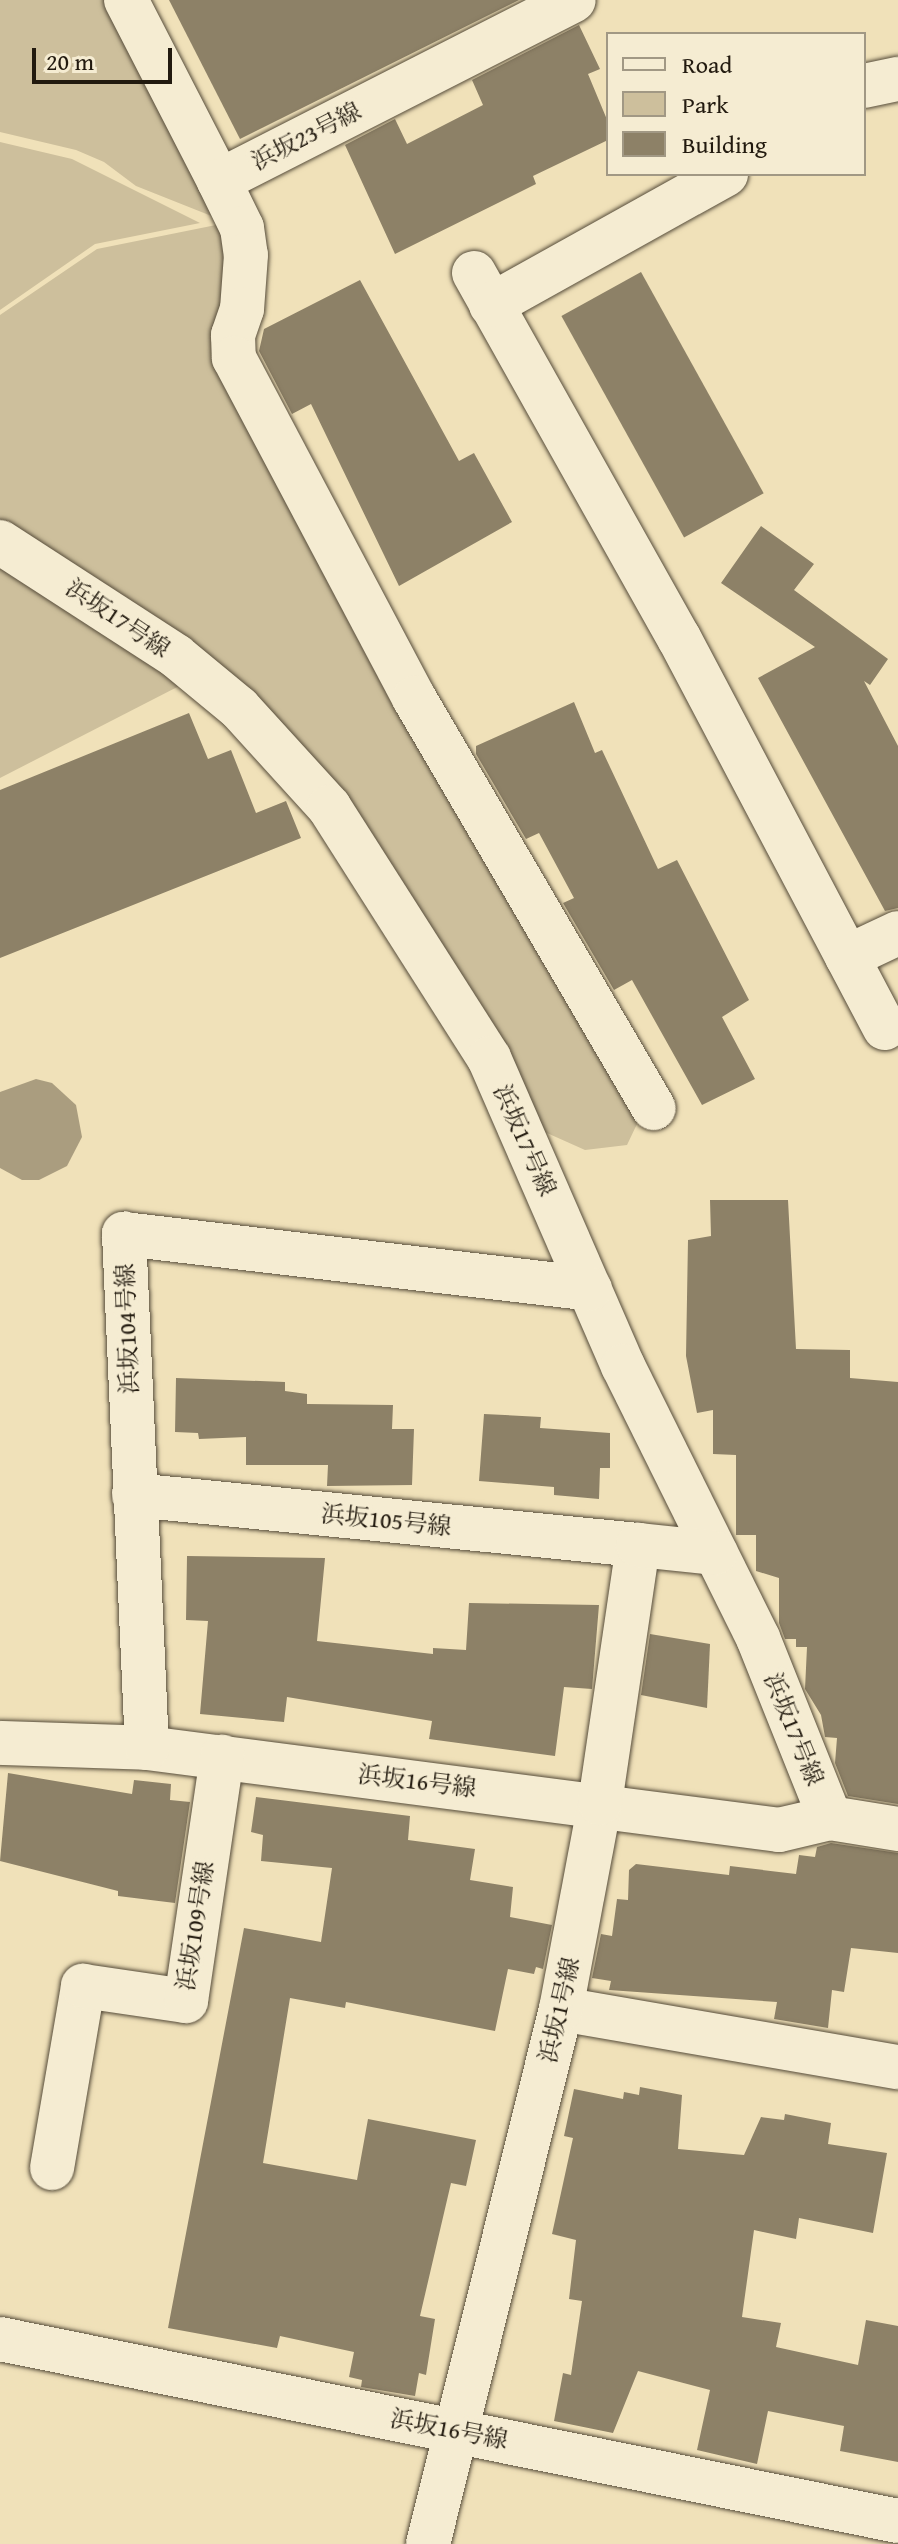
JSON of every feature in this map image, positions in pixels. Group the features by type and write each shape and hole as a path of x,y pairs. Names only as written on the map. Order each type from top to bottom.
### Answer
{"street":[{"path":"126,0 242,228 246,255 242,309 233,335 234,358 414,698 654,1108"},
{"name":"浜坂23号線","path":"219,181 574,0"},
{"path":"866,86 898,79"},
{"path":"722,176 483,289 679,638 885,1028"},
{"name":"浜坂17号線","path":"0,542 176,656 239,708 329,807 489,1058 590,1289 758,1638 830,1818"},
{"path":"847,957 898,933"},
{"name":"浜坂104号線","path":"147,1748 124,1234 590,1289"},
{"name":"浜坂105号線","path":"134,1495 638,1545"},
{"path":"638,1545 716,1553"},
{"name":"浜坂1号線","path":"428,2544 454,2429 561,2009 600,1803 638,1545"},
{"name":"浜坂16号線","path":"0,1743 147,1748 600,1803 779,1830 830,1818"},
{"name":"浜坂109号線","path":"52,2168 83,1986 186,2001 222,1757"},
{"path":"830,1818 898,1829"},
{"path":"561,2009 898,2067"},
{"name":"浜坂16号線","path":"0,2339 898,2521"}],"green space":[{"path":"0,0 105,0 214,217 136,186 104,162 76,150 0,132"},
{"path":"0,142 72,159 200,223 95,244 0,310"},
{"path":"221,224 226,239 223,311 625,1088 637,1124 627,1145 585,1150 538,1129 340,799 0,525 0,315 97,249"},
{"path":"0,559 187,682 0,778"}],"shaded area":[{"path":"36,1079 52,1083 76,1105 82,1137 67,1166 39,1180 22,1180 0,1168 0,1092"}],"building":[{"path":"169,0 519,0 240,139"},
{"path":"579,25 600,69 588,74 606,117 606,141 533,176 536,184 395,254 345,145 395,119 407,144 483,105 472,80"},
{"path":"641,272 764,493 684,537 561,316"},
{"path":"360,280 459,461 474,453 512,522 399,586 311,404 292,414 259,351 264,329"},
{"path":"761,526 814,564 794,590 888,659 870,685 864,681 898,746 898,908 885,911 758,678 815,647 721,583"},
{"path":"574,702 595,753 602,750 658,869 677,860 749,1000 722,1017 755,1079 702,1105 632,980 614,990 563,903 574,898 539,833 526,839 476,754 476,746"},
{"path":"189,713 208,759 231,750 256,813 286,801 301,838 0,958 0,790"},
{"path":"710,1200 788,1200 796,1349 850,1350 850,1378 898,1382 898,1804 848,1796 835,1763 837,1738 825,1737 821,1715 805,1689 807,1647 796,1647 796,1639 785,1639 779,1623 779,1578 756,1571 756,1535 736,1535 736,1455 713,1454 713,1410 697,1413 686,1356 688,1240 711,1236"},
{"path":"176,1378 285,1382 285,1391 307,1394 307,1404 393,1405 392,1429 414,1429 412,1485 327,1486 328,1465 246,1465 246,1437 199,1439 198,1433 175,1432"},
{"path":"484,1414 541,1417 540,1428 610,1433 610,1468 600,1468 599,1499 554,1495 554,1487 479,1481"},
{"path":"187,1556 325,1558 317,1641 433,1654 433,1648 466,1650 469,1603 599,1605 592,1689 564,1687 555,1756 429,1739 432,1721 287,1697 284,1722 200,1714 208,1621 186,1620"},
{"path":"650,1634 710,1644 707,1708 641,1695"},
{"path":"8,1773 132,1794 134,1780 171,1784 170,1800 190,1802 175,1903 118,1896 118,1891 0,1861"},
{"path":"256,1797 410,1816 408,1840 475,1849 470,1880 513,1887 510,1917 552,1925 543,1969 536,1967 534,1974 508,1969 495,2031 346,2002 345,2008 290,1998 263,2163 357,2180 368,2119 476,2140 466,2186 451,2183 420,2316 435,2319 426,2375 419,2373 415,2396 361,2387 362,2380 349,2377 354,2352 280,2336 277,2348 168,2328 244,1928 321,1942 332,1868 261,1861 263,1835 251,1832"},
{"path":"831,1843 898,1853 898,1953 851,1948 844,1992 832,1990 828,2028 774,2019 777,2002 609,1990 611,1981 592,1978 601,1934 612,1936 617,1899 628,1900 629,1870 636,1864 729,1875 730,1866 796,1874 799,1855 815,1857 817,1847"},
{"path":"640,2087 682,2095 678,2149 744,2155 761,2117 784,2120 785,2114 831,2123 828,2144 887,2153 873,2233 799,2218 796,2239 754,2230 742,2317 781,2323 776,2347 858,2365 866,2320 898,2326 898,2462 840,2451 844,2426 768,2411 757,2464 697,2450 710,2390 638,2371 613,2433 554,2421 563,2373 571,2375 582,2301 569,2299 576,2240 552,2234 573,2138 564,2136 574,2089 623,2099 624,2092 639,2095"}]}
